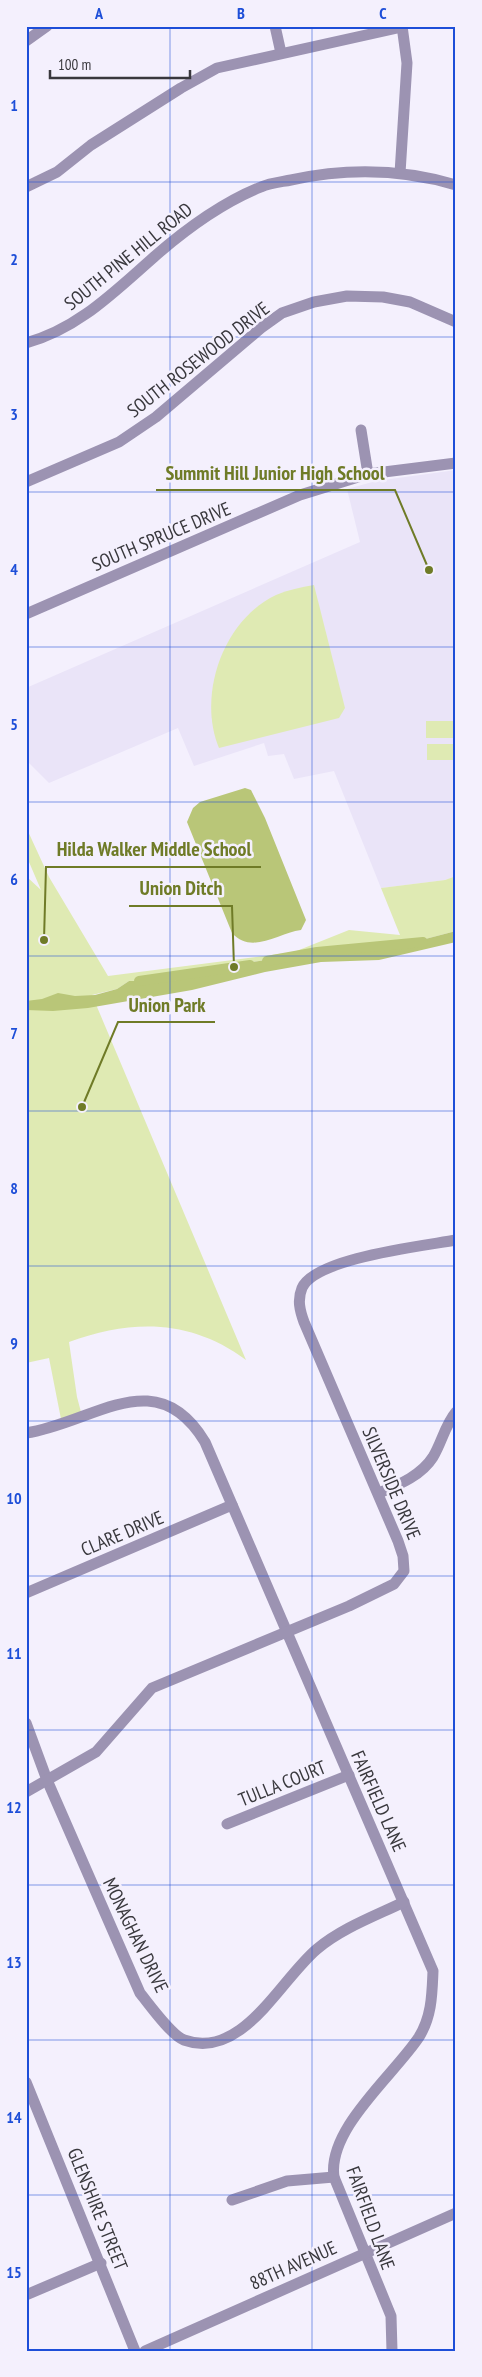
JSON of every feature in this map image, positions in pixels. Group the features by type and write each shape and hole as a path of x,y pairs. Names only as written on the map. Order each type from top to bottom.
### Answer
{"street":[{"path":"26,41 47,26"},
{"path":"275,26 281,53"},
{"path":"26,186 57,172 91,145 181,88 217,68 402,27 407,63 400,173"},
{"name":"SOUTH PINE HILL ROAD","path":"26,343 80,320 177,237 211,212 262,186 324,174 368,171 400,173 456,185"},
{"name":"SOUTH ROSEWOOD DRIVE","path":"26,482 119,442 156,417 254,333 282,313 314,302 347,296 383,297 410,302 456,322"},
{"path":"361,430 368,474"},
{"name":"SOUTH SPRUCE DRIVE","path":"26,614 300,495 368,474 456,463"},
{"name":"SILVERSIDE DRIVE","path":"26,1792 96,1752 152,1688 380,1592 394,1584 404,1571 403,1556 379,1493 304,1322 299,1297 302,1287 309,1278 326,1269 369,1256 456,1240"},
{"name":"FAIRFIELD LANE","path":"26,1433 55,1427 125,1402 142,1400 158,1402 183,1414 196,1427 205,1442 433,1971 432,2007 419,2036 362,2106 338,2145 332,2168 363,2253 390,2316 392,2351"},
{"path":"379,1493 410,1479 424,1469 433,1457 450,1420 456,1412"},
{"name":"CLARE DRIVE","path":"26,1593 232,1505"},
{"name":"MONAGHAN DRIVE","path":"26,1723 47,1780 140,1993 161,2019 183,2039 213,2043 234,2035 253,2018 316,1949 335,1935 404,1902"},
{"name":"TULLA COURT","path":"227,1824 349,1775"},
{"name":"GLENSHIRE STREET","path":"26,2082 101,2263 135,2351"},
{"path":"232,2200 287,2181 334,2177"},
{"name":"88TH AVENUE","path":"145,2351 456,2213"},
{"path":"26,2295 101,2263"}],"shaded area":[{"path":"456,470 456,876 445,880 381,888 334,771 294,779 284,754 268,756 264,743 194,766 178,728 49,783 26,760 26,688 360,542 347,489 376,481"},
{"path":"314,585 345,708 339,718 219,748 213,727 211,705 213,683 219,661 229,640 242,622 257,607 281,593"},
{"path":"426,721 456,721 456,738 426,738"},
{"path":"427,744 456,744 456,760 427,760"},
{"path":"245,788 251,790 265,818 306,920 301,930 257,943 240,939 232,933 187,822 193,808 200,802"},
{"path":"26,827 49,877 108,976 294,952 349,930 400,935 381,888 445,880 456,876 456,931 387,949 246,963 232,970 192,975 173,981 129,981 117,989 92,995 246,1360 204,1337 182,1330 138,1327 92,1334 69,1342 81,1412 61,1419 49,1358 26,1363 26,876 41,890 26,855"},
{"path":"456,931 456,942 379,960 321,962 265,972 192,990 88,1008 53,1011 26,1010 26,1001 42,999 58,993 75,996 95,995 117,989 129,981 173,981 191,975 232,970 246,963 387,949"}],"waterway":[{"path":"267,961 317,952 423,942"},
{"path":"139,981 250,965"}],"place":[{"name":"Summit Hill Junior High School","path":"429,570"},
{"name":"Hilda Walker Middle School","path":"44,940"},
{"name":"Union Ditch","path":"234,967"},
{"name":"Union Park","path":"82,1107"}]}
